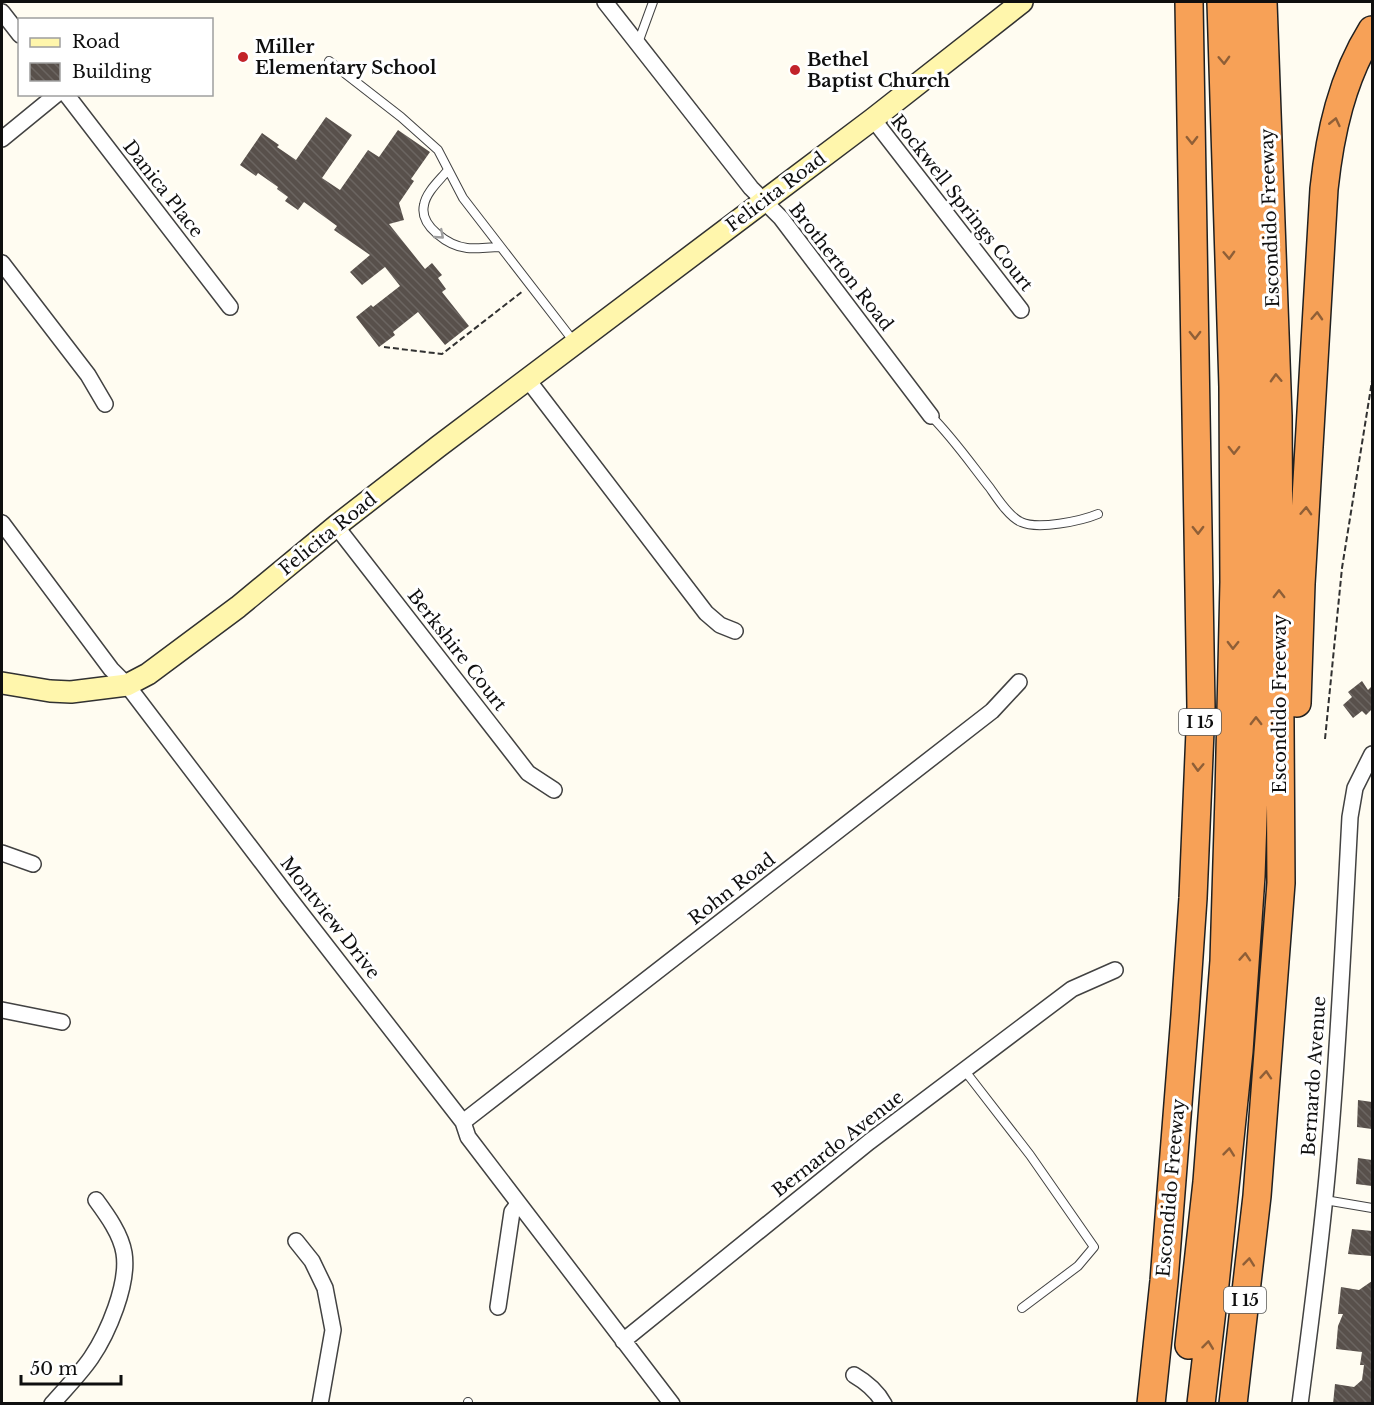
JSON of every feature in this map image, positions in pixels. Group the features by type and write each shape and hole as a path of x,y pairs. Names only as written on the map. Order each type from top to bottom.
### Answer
{"highway":[{"name":"Escondido Freeway","path":"1151,1404 1164,1281 1185,1015 1193,898 1201,707 1189,2"},
{"path":"1182,1404 1208,1170 1224,961 1229,796 1234,582 1233,387 1221,2"},
{"path":"1201,1404 1238,1063 1251,876 1256,735 1258,414 1242,2"},
{"name":"Escondido Freeway","path":"1233,1404 1257,1196 1281,883 1278,416 1263,10"},
{"path":"1245,78 1263,10"},
{"path":"1281,883 1293,793 1324,189 1328,152 1342,94 1350,72 1372,30"}],"main road":[{"name":"Felicita Road","path":"127,685 148,674 238,607 336,526 873,119 1022,2"},
{"path":"2,683 71,692 127,685"}],"street":[{"name":"Brotherton Road","path":"605,2 751,188 781,218 931,417"},
{"path":"2,12 18,32"},
{"path":"2,139 55,96"},
{"name":"Danica Place","path":"68,96 230,306"},
{"name":"Rockwell Springs Court","path":"873,119 1021,310"},
{"path":"2,264 88,375 105,404"},
{"path":"528,380 706,613 720,626 735,631"},
{"name":"Montview Drive","path":"2,522 111,669 127,685 463,1122 468,1137 672,1404"},
{"name":"Berkshire Court","path":"336,526 528,773 554,790"},
{"name":"Rohn Road","path":"463,1122 992,711 1019,682"},
{"name":"Bernardo Avenue","path":"1300,1404 1316,1291 1325,1200 1350,817 1355,788 1372,754"},
{"path":"2,853 33,864"},
{"name":"Bernardo Avenue","path":"623,1341 717,1267 868,1142 1072,989 1115,970"},
{"path":"2,1010 63,1022"},
{"path":"51,1404 90,1359 105,1335 123,1284 124,1253 112,1222 96,1200"},
{"path":"498,1307 512,1212 518,1204"},
{"path":"296,1241 312,1261 325,1288 333,1330 320,1404"},
{"path":"854,1375 868,1383 884,1404"}],"lane":[{"path":"638,44 653,2"},
{"path":"328,61 401,117 438,150 463,198 576,344"},
{"path":"448,170 424,204 425,219 448,243 468,248 500,247"},
{"path":"931,417 1018,521 1030,525 1059,524 1084,520 1098,514"},
{"path":"965,1071 1030,1155 1094,1247 1078,1266 1022,1308"},
{"path":"1325,1200 1372,1208"}],"path":[{"path":"384,347 442,354 530,285"},
{"path":"1326,739 1342,568 1372,381"}],"building":[{"path":"326,117 352,135 322,178 340,190 368,150 379,157 398,130 430,152 411,179 414,181 399,203 404,220 389,224 425,269 432,263 442,275 438,278 446,289 442,292 469,326 445,345 418,312 393,332 395,335 379,347 356,317 400,286 385,267 362,285 350,272 370,255 334,230 337,226 304,202 298,210 285,201 288,197 277,189 278,187 258,173 256,176 240,165 262,133 296,160"},
{"path":"1362,681 1368,690 1372,686 1372,709 1366,715 1362,711 1353,718 1343,705 1352,697 1348,692"},
{"path":"1358,1100 1372,1102 1372,1129 1357,1127"},
{"path":"1358,1158 1372,1160 1372,1186 1356,1184"},
{"path":"1352,1229 1372,1231 1372,1256 1348,1254"},
{"path":"1372,1281 1372,1404 1333,1404 1335,1384 1354,1387 1362,1380 1364,1365 1360,1365 1362,1352 1336,1349 1338,1326 1343,1314 1338,1314 1341,1287 1359,1290"}],"place":[{"name":"Miller Elementary School","path":"243,57"},
{"name":"Bethel Baptist Church","path":"795,70"}]}
